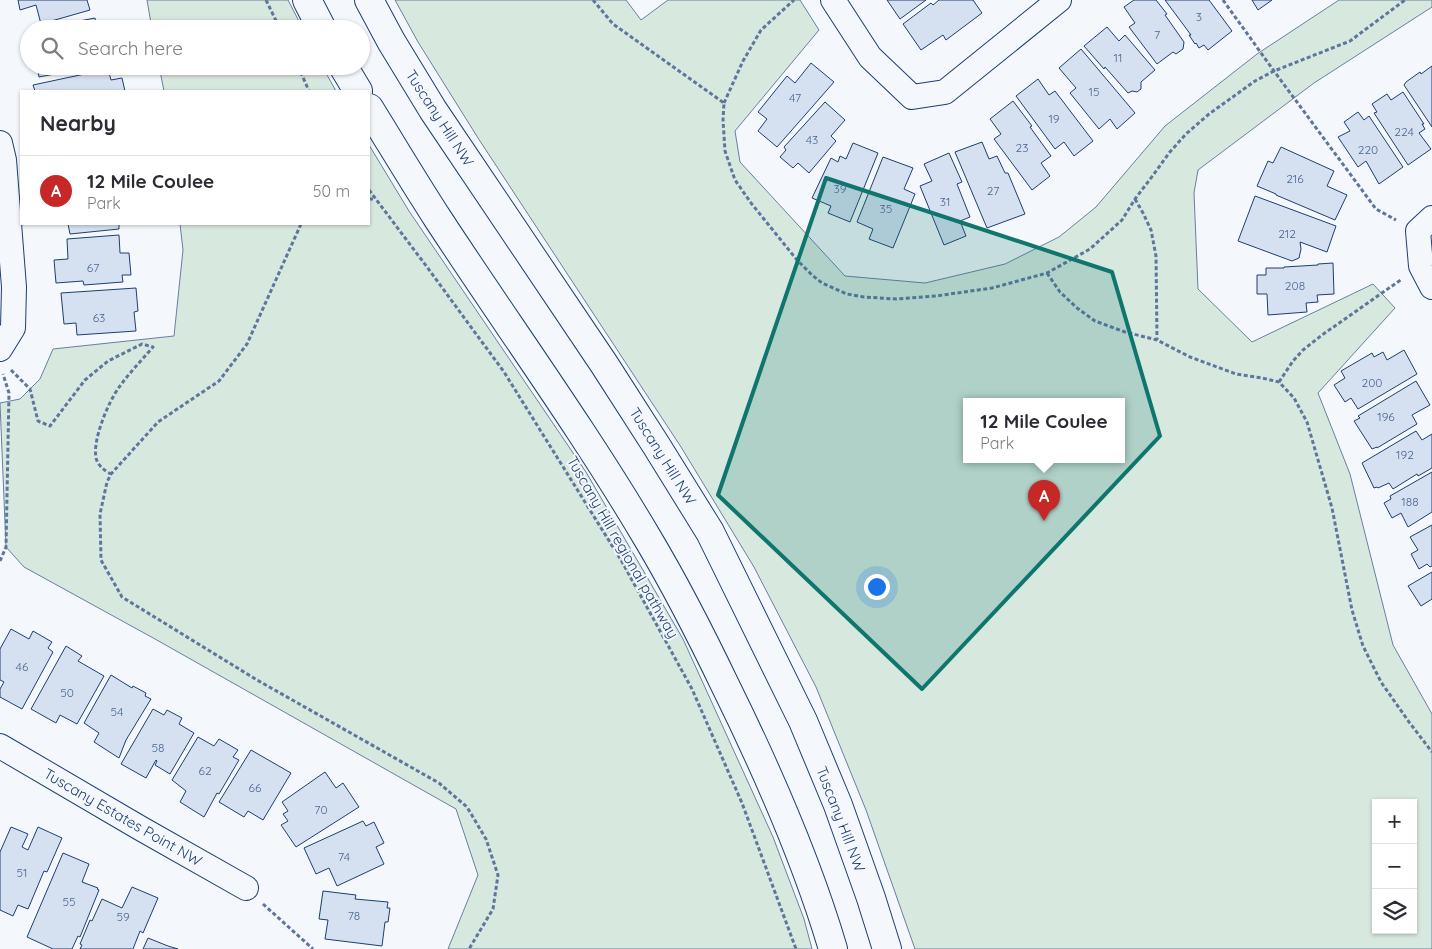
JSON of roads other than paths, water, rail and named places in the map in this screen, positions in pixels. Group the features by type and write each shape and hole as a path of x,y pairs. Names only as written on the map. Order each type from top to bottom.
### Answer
{"street":[{"path":"307,0 317,20"},
{"name":"Tuscany Hill NW","path":"369,0 391,41 433,110 604,364 710,532 803,721 838,805 887,949"},
{"path":"833,0 870,57 912,97 945,92 1058,0"},
{"path":"348,75 357,90"},
{"path":"370,110 438,218 564,405 649,540 698,630 750,736 779,802 822,910 833,949"},
{"path":"0,143 4,160 14,287 12,328 3,357"},
{"path":"1425,225 1420,266 1432,287"},
{"name":"Tuscany Estates Point NW","path":"0,746 246,888"}],"place":[{"name":"12 Mile Coulee","path":"1044,521"}]}
